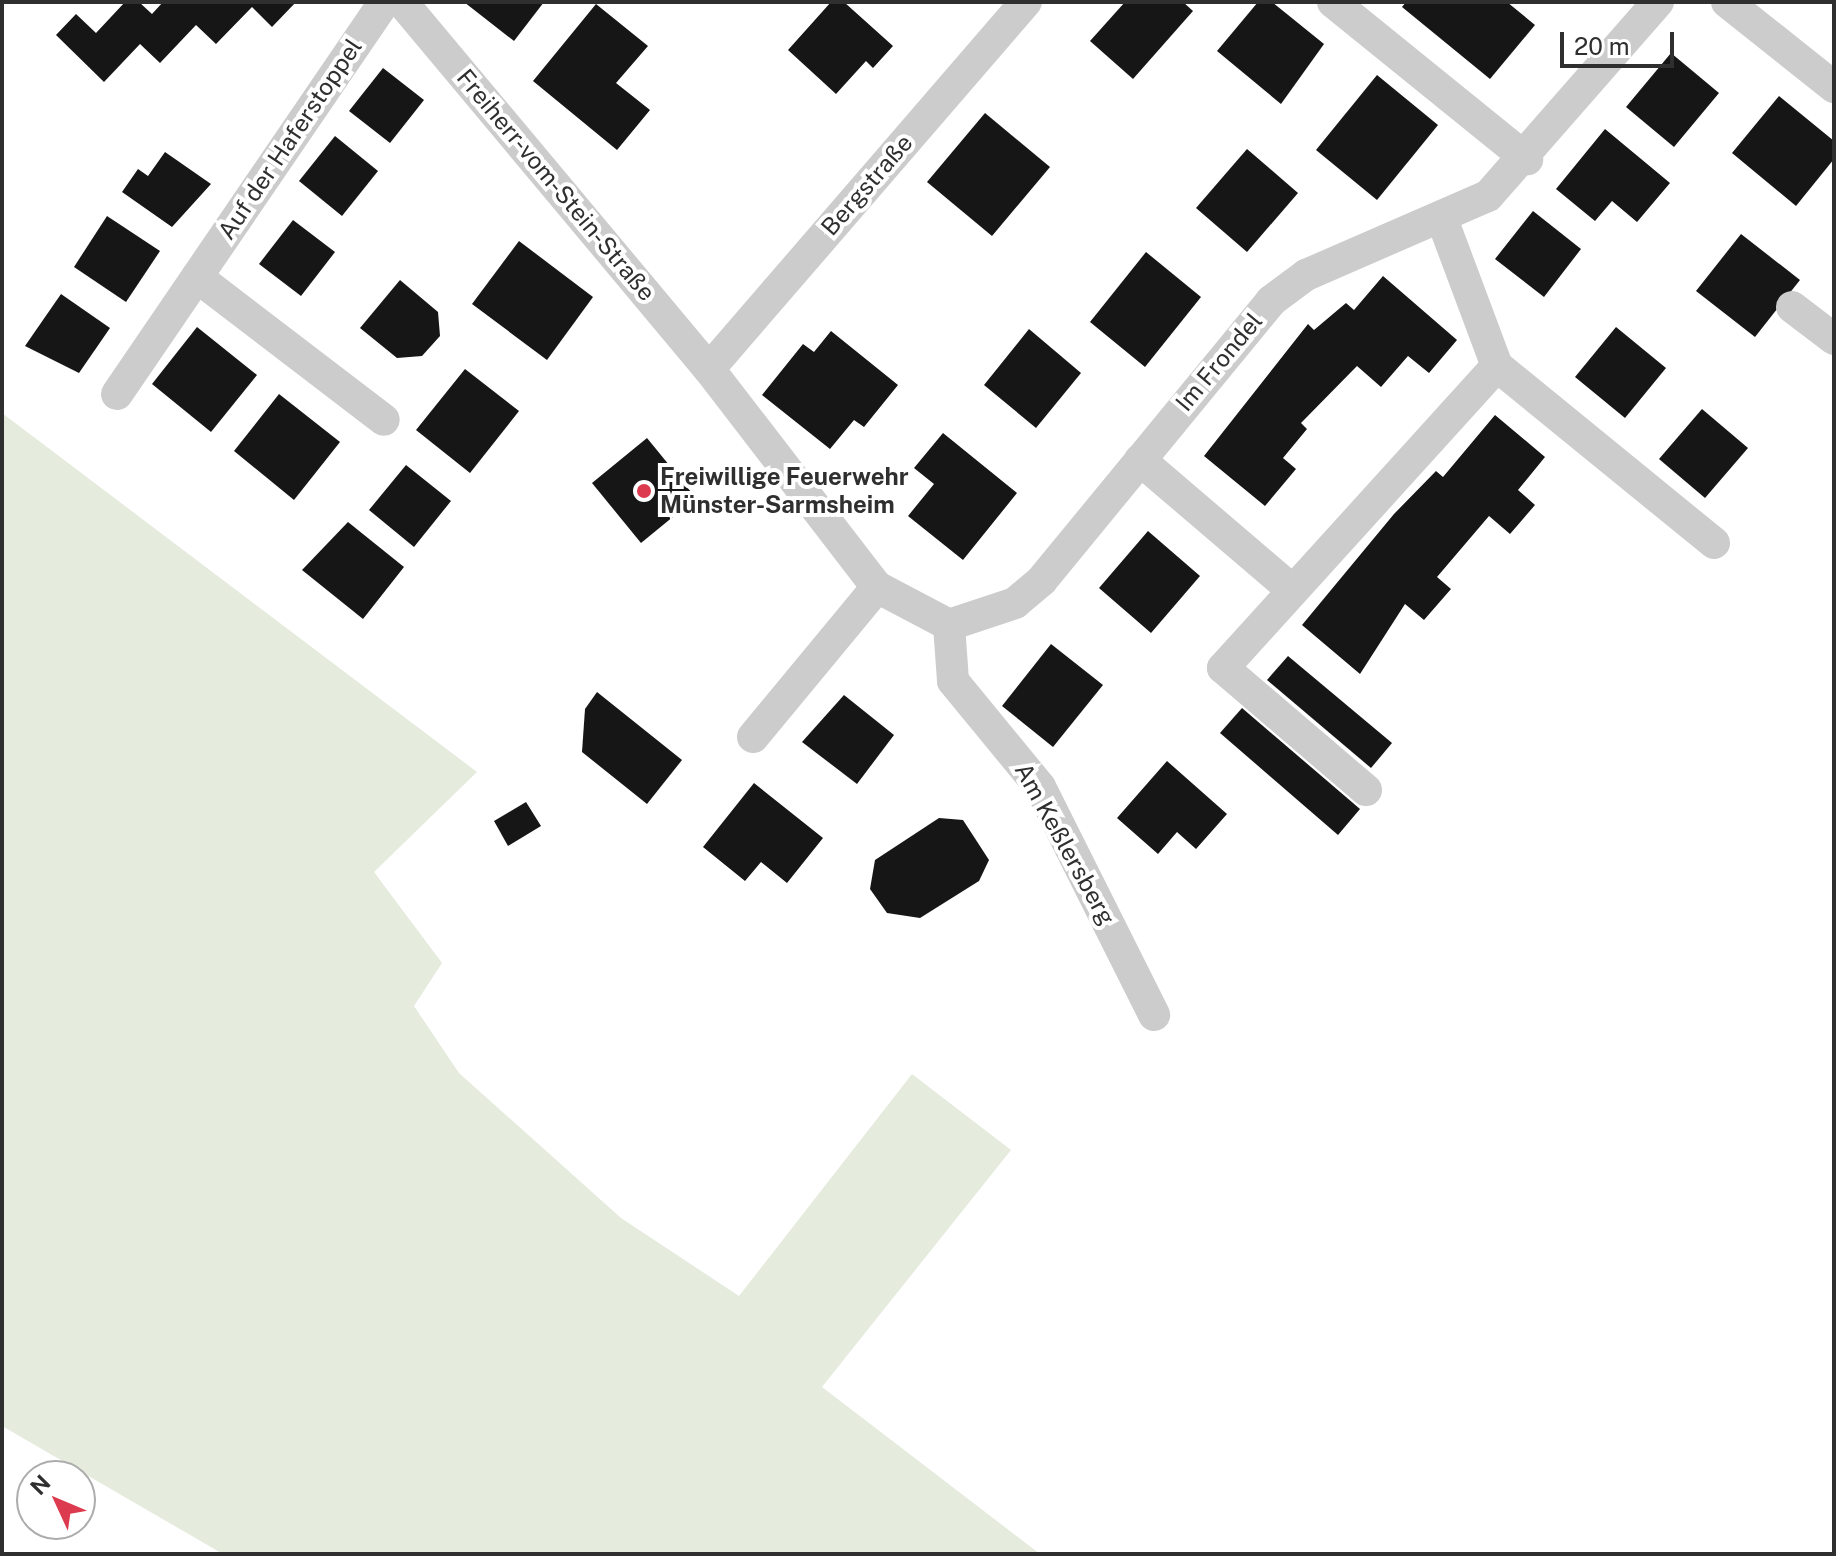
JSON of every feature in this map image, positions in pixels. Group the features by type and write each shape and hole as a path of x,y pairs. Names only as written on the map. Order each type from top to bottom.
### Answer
{"street":[{"name":"Auf der Haferstoppel","path":"117,394 384,2"},
{"name":"Freiherr-vom-Stein-Straße","path":"402,2 709,369"},
{"name":"Bergstraße","path":"709,369 1026,2"},
{"path":"1333,2 1527,159"},
{"name":"Im Frondel","path":"949,625 1005,607 1042,580 1271,301 1306,275 1442,219 1488,196 1527,159 1658,2"},
{"path":"1727,2 1834,87"},
{"path":"1442,219 1497,366 1714,543"},
{"path":"197,277 384,420"},
{"path":"1792,307 1834,339"},
{"path":"1366,790 1223,668 1497,366"},
{"path":"709,369 877,587 949,625"},
{"path":"1140,460 1292,590"},
{"path":"753,737 877,587"},
{"name":"Am Keßlersberg","path":"949,625 953,681 1040,787 1154,1015"}],"shaded area":[{"path":"2,413 477,772 374,872 442,963 414,1006 459,1073 621,1218 739,1296 912,1074 1011,1150 822,1387 1040,1554 223,1554 96,1480 96,1460 61,1460 2,1426"}],"building":[{"path":"125,2 139,2 152,14 163,2 296,2 272,27 252,7 216,44 196,25 160,63 140,44 104,82 56,35 76,14 96,33"},
{"path":"464,2 544,2 514,41"},
{"path":"831,2 844,2 893,46 873,68 866,61 836,94 788,50"},
{"path":"1125,2 1183,2 1193,11 1133,79 1090,41"},
{"path":"1258,2 1272,2 1324,44 1281,104 1217,51"},
{"path":"1406,2 1507,2 1535,25 1490,79 1402,7"},
{"path":"596,4 648,46 616,83 650,110 617,150 533,81"},
{"path":"1671,53 1719,93 1674,147 1626,107"},
{"path":"383,68 424,100 390,143 349,111"},
{"path":"1377,75 1438,125 1377,200 1316,150"},
{"path":"1779,96 1834,141 1834,159 1796,206 1732,153"},
{"path":"985,113 1050,167 992,236 927,182"},
{"path":"1605,129 1670,183 1637,222 1612,201 1595,221 1556,189"},
{"path":"335,136 378,171 342,216 299,181"},
{"path":"1247,149 1298,193 1247,252 1196,208"},
{"path":"165,152 211,184 172,227 122,192 138,169 148,176"},
{"path":"1533,211 1581,249 1544,297 1495,259"},
{"path":"107,216 160,251 126,302 74,267"},
{"path":"293,220 335,252 301,296 259,264"},
{"path":"1741,234 1800,280 1755,337 1696,291"},
{"path":"519,241 593,297 547,360 472,304"},
{"path":"1146,252 1201,297 1145,367 1090,322"},
{"path":"1383,276 1457,340 1429,373 1408,356 1381,387 1357,366 1301,423 1307,429 1283,458 1296,469 1265,506 1204,456 1308,324 1314,330 1346,303 1354,310"},
{"path":"400,280 438,312 440,336 422,356 397,358 360,328"},
{"path":"61,294 110,328 79,373 25,346"},
{"path":"197,327 257,375 211,432 152,384"},
{"path":"1616,327 1666,368 1625,418 1575,377"},
{"path":"1029,329 1081,373 1036,428 984,385"},
{"path":"831,331 898,385 864,427 854,420 830,449 762,395 803,344 814,352"},
{"path":"465,369 519,411 470,473 416,430"},
{"path":"279,394 340,442 294,500 234,451"},
{"path":"1702,409 1748,448 1705,498 1659,459"},
{"path":"1495,415 1545,457 1518,490 1535,505 1510,534 1489,516 1437,577 1451,589 1424,620 1405,604 1360,674 1302,625 1394,514 1436,471 1443,477"},
{"path":"943,433 1017,493 963,560 908,516 934,484 914,468"},
{"name":"Freiwillige Feuerwehr Münster-Sarmsheim","path":"647,438 696,498 641,543 592,483"},
{"path":"406,465 451,501 414,547 369,510"},
{"path":"348,522 404,567 363,619 302,570"},
{"path":"1148,531 1200,576 1151,633 1099,588"},
{"path":"1051,644 1103,685 1053,747 1002,706"},
{"path":"1288,656 1392,743 1371,768 1267,680"},
{"path":"597,692 682,760 647,804 582,752 585,709"},
{"path":"844,695 894,735 857,784 802,742"},
{"path":"1242,708 1360,809 1338,835 1220,733"},
{"path":"1167,761 1227,814 1196,849 1177,832 1158,854 1117,818"},
{"path":"754,783 823,838 787,883 761,862 745,881 703,847"},
{"path":"526,802 541,826 508,846 494,821"},
{"path":"939,818 963,820 989,860 979,881 920,918 887,913 870,889 875,860"}],"place":[{"name":"Freiwillige Feuerwehr Münster-Sarmsheim","path":"644,491"}]}
